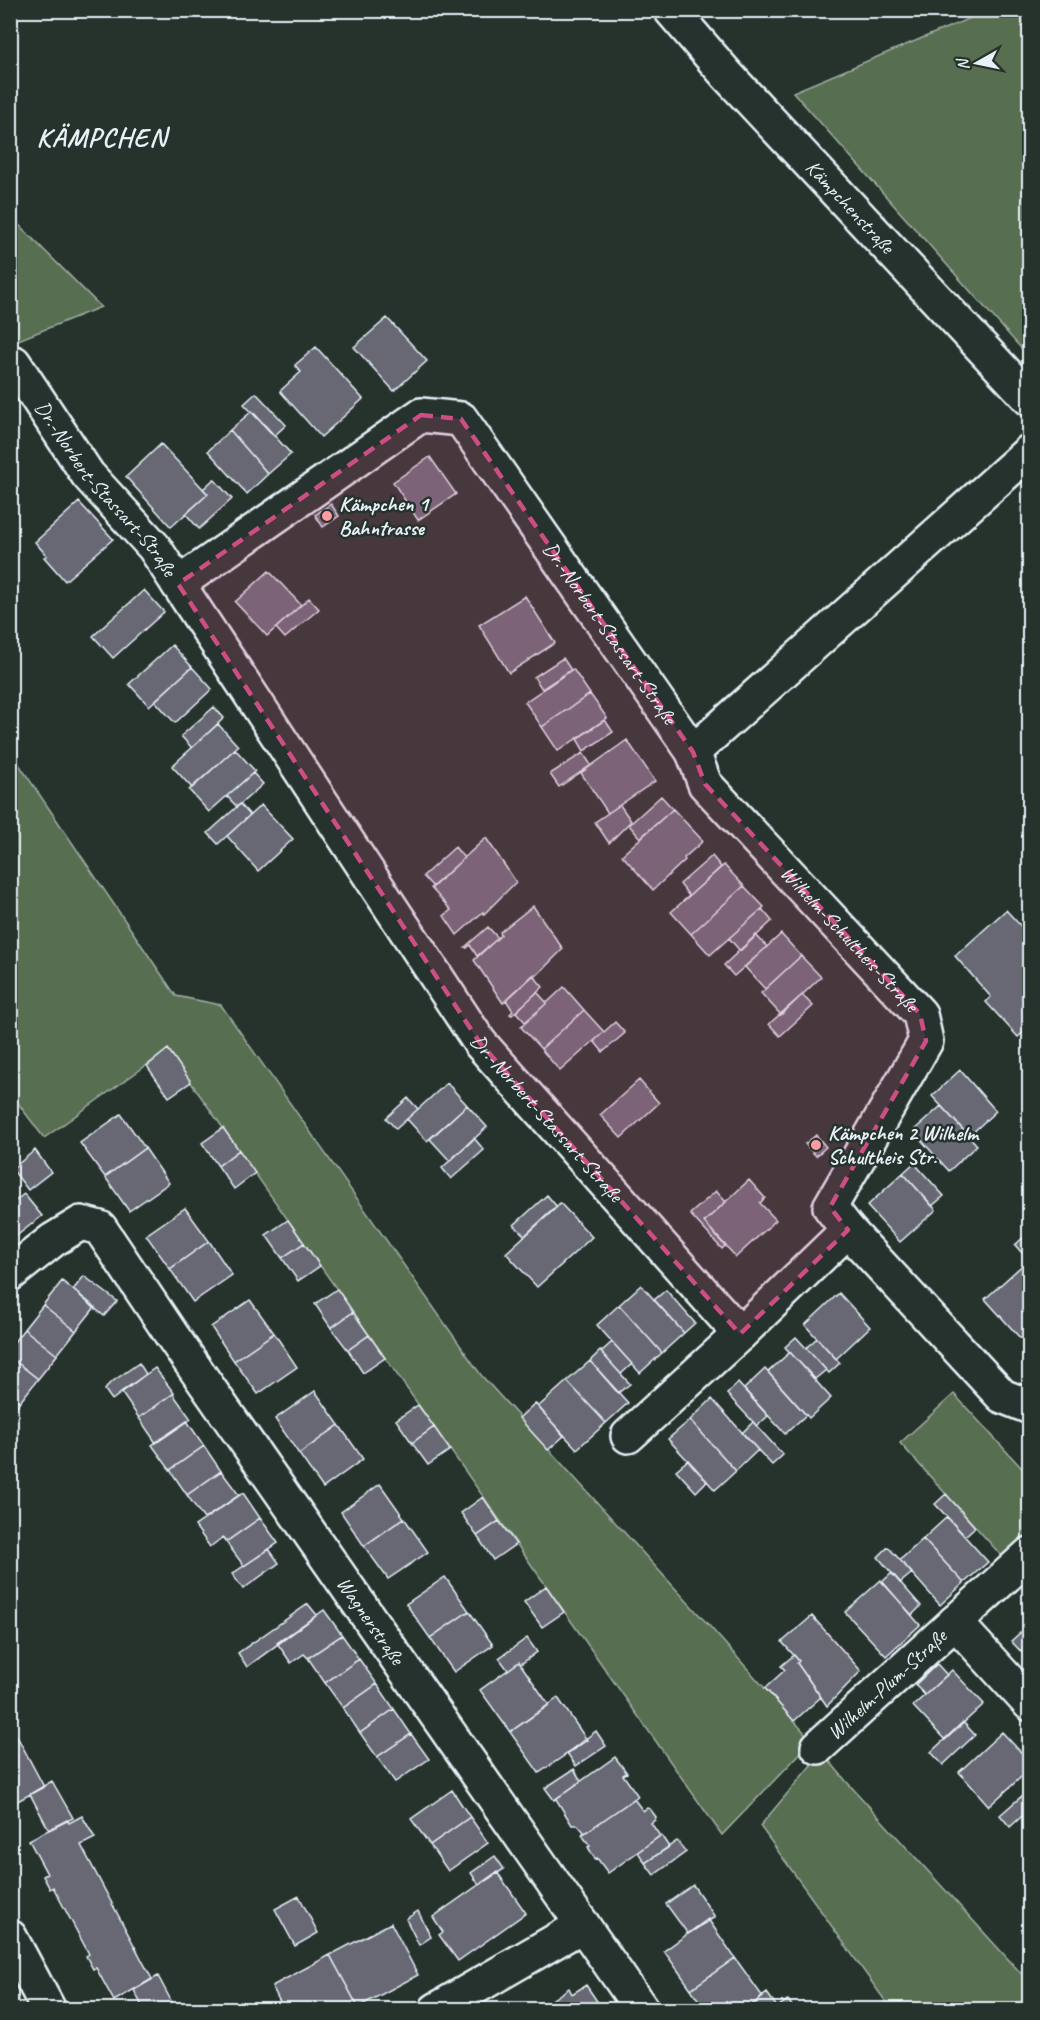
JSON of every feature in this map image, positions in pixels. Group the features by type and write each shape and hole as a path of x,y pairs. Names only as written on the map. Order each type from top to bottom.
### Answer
{"street":[{"name":"Kämpchenstraße","path":"671,10 727,75 1029,399"},
{"name":"Dr.-Norbert-Stassart-Straße","path":"14,363 88,476 154,547 480,1043 740,1334"},
{"name":"Dr.-Norbert-Stassart-Straße","path":"178,584 421,415 461,418 693,752"},
{"path":"693,752 1029,451"},
{"name":"Wilhelm-Schultheis-Straße","path":"693,752 705,784 920,1014 926,1041 830,1208 1002,1396 1029,1407"},
{"name":"Wagnerstraße","path":"10,1274 53,1240 81,1223 100,1228 177,1344 642,2010"},
{"path":"628,1436 740,1334 848,1230"},
{"name":"Wilhelm-Plum-Straße","path":"818,1747 1029,1554"},
{"name":"Wilhelm-Plum-Straße","path":"955,1622 1029,1704"},
{"path":"436,2010 583,1925"},
{"path":"10,1937 49,2010"}],"highlighted area":[{"path":"421,415 461,419 693,752 705,784 920,1014 926,1041 830,1207 848,1230 740,1334 480,1043 178,584"}],"green space":[{"path":"987,11 1029,11 1029,357 793,92"},
{"path":"11,217 101,307 11,343"},
{"path":"10,751 176,996 221,1005 481,1375 812,1741 722,1835 168,1050 44,1138 11,1094"},
{"path":"954,1394 1029,1476 1029,1544 1008,1563 900,1443"},
{"path":"822,1752 1029,1982 1029,2009 891,2009 760,1826"}],"building":[{"path":"387,318 427,361 394,391 354,347"},
{"path":"316,347 363,399 321,437 280,391 301,372 295,365"},
{"path":"256,393 286,425 274,436 244,404"},
{"path":"252,411 291,454 268,474 230,430"},
{"path":"230,430 268,474 247,494 208,451"},
{"path":"161,444 208,494 171,527 126,477"},
{"path":"430,457 456,494 418,520 393,482"},
{"path":"214,479 232,499 199,529 186,514 208,494 203,489"},
{"path":"79,502 113,539 65,581 44,557 47,556 35,542"},
{"name":"Kämpchen 1 Bahntrasse","path":"331,504 339,516 323,527 315,515"},
{"path":"269,571 301,605 267,636 235,602"},
{"path":"144,590 164,612 113,658 93,636"},
{"path":"525,596 555,643 509,673 479,625"},
{"path":"309,598 319,609 285,638 276,628"},
{"path":"172,645 192,667 149,706 129,684"},
{"path":"563,658 571,670 542,689 534,677"},
{"path":"192,667 212,689 175,723 155,701"},
{"path":"573,669 590,694 542,727 525,702"},
{"path":"590,694 607,718 558,751 542,727"},
{"path":"214,707 224,718 192,748 181,736"},
{"path":"605,720 613,732 584,751 577,739"},
{"path":"218,724 238,746 192,788 172,766"},
{"path":"627,740 655,781 608,813 581,773"},
{"path":"235,749 255,771 209,812 189,790"},
{"path":"583,753 591,765 559,787 550,774"},
{"path":"253,773 263,784 237,807 227,796"},
{"path":"661,796 673,809 640,838 629,825"},
{"path":"240,804 250,815 218,844 208,833"},
{"path":"261,805 293,839 258,871 227,836"},
{"path":"620,805 631,821 609,843 595,822"},
{"path":"673,809 703,841 653,890 622,855"},
{"path":"486,838 516,882 484,914 483,912 457,935 444,916 451,910 431,888"},
{"path":"455,847 464,858 433,887 423,876"},
{"path":"712,856 721,867 689,896 680,884"},
{"path":"724,865 744,886 691,934 671,912"},
{"path":"744,886 764,907 710,955 691,934"},
{"path":"533,906 563,949 537,975 535,974 503,1003 474,960 501,935 500,932"},
{"path":"762,909 772,921 740,951 729,938"},
{"path":"1006,910 1030,936 1030,1026 1018,1037 986,1002 991,997 955,956"},
{"path":"488,927 498,938 477,956 470,945 465,947"},
{"path":"781,934 801,956 765,989 745,967"},
{"path":"756,935 767,947 734,976 724,965"},
{"path":"801,956 821,977 781,1015 761,993"},
{"path":"533,975 543,987 512,1015 510,1014 513,1011 506,1000"},
{"path":"564,987 584,1010 541,1049 521,1027"},
{"path":"537,992 547,1003 525,1022 516,1012"},
{"path":"802,995 813,1006 780,1036 769,1024"},
{"path":"584,1010 604,1032 560,1071 541,1049"},
{"path":"615,1022 625,1033 603,1052 594,1041"},
{"path":"168,1049 191,1082 169,1097 147,1066"},
{"path":"960,1070 996,1111 969,1136 932,1096"},
{"path":"639,1080 659,1103 621,1138 600,1115"},
{"path":"447,1083 467,1105 427,1141 407,1119"},
{"path":"408,1098 418,1109 396,1129 386,1118"},
{"path":"467,1105 487,1127 450,1161 430,1139"},
{"path":"941,1106 977,1145 949,1171 913,1131"},
{"path":"121,1114 145,1148 105,1177 80,1143"},
{"path":"223,1128 239,1150 218,1166 202,1143"},
{"name":"Kämpchen 2 Wilhelm Schultheis Str.","path":"816,1135 826,1147 816,1156 805,1144"},
{"path":"474,1138 484,1150 451,1179 442,1168"},
{"path":"145,1148 169,1183 129,1211 105,1177"},
{"path":"35,1150 51,1172 28,1190 12,1169"},
{"path":"239,1150 255,1173 234,1189 218,1166"},
{"path":"914,1163 944,1196 932,1206 903,1173"},
{"path":"903,1173 936,1210 900,1242 867,1206"},
{"path":"749,1180 765,1198 760,1203 776,1220 736,1257 704,1222"},
{"path":"716,1191 726,1202 704,1222 725,1246 722,1249 690,1214"},
{"path":"24,1194 42,1216 10,1241 10,1205"},
{"path":"547,1195 557,1207 525,1236 514,1225"},
{"path":"560,1203 592,1237 537,1287 506,1253"},
{"path":"185,1208 209,1241 170,1269 146,1235"},
{"path":"288,1220 304,1243 282,1258 266,1235"},
{"path":"1026,1235 1030,1239 1030,1262 1015,1245"},
{"path":"209,1241 232,1275 193,1302 170,1269"},
{"path":"304,1243 320,1266 298,1281 282,1258"},
{"path":"1028,1260 1030,1262 1030,1349 985,1299"},
{"path":"84,1276 117,1301 104,1316 73,1290"},
{"path":"62,1281 95,1307 76,1331 43,1305"},
{"path":"641,1285 684,1333 662,1353 619,1305"},
{"path":"337,1289 353,1312 331,1328 315,1304"},
{"path":"666,1290 695,1323 684,1333 654,1300"},
{"path":"839,1293 870,1327 836,1359 805,1325"},
{"path":"250,1300 274,1333 234,1361 211,1327"},
{"path":"43,1305 76,1331 57,1355 24,1329"},
{"path":"619,1305 662,1353 640,1373 597,1325"},
{"path":"353,1312 369,1335 348,1350 331,1328"},
{"path":"24,1329 57,1355 38,1379 10,1357 10,1347"},
{"path":"274,1333 297,1367 258,1394 234,1361"},
{"path":"369,1335 385,1358 363,1373 348,1350"},
{"path":"796,1337 826,1370 815,1379 785,1347"},
{"path":"817,1338 840,1363 829,1373 806,1348"},
{"path":"612,1342 632,1364 621,1374 601,1352"},
{"path":"600,1351 630,1384 618,1393 590,1361"},
{"path":"790,1352 831,1398 809,1418 768,1372"},
{"path":"10,1357 38,1379 20,1402 10,1395"},
{"path":"590,1361 628,1403 606,1423 567,1381"},
{"path":"139,1363 146,1374 112,1400 105,1390 109,1384"},
{"path":"155,1368 174,1393 139,1418 121,1392"},
{"path":"765,1369 806,1415 785,1434 744,1389"},
{"path":"567,1381 606,1423 577,1449 538,1407"},
{"path":"738,1383 768,1416 757,1426 727,1394"},
{"path":"315,1391 339,1425 299,1454 275,1419"},
{"path":"173,1394 191,1419 156,1443 139,1418"},
{"path":"10,1395 20,1402 10,1415"},
{"path":"712,1399 758,1450 736,1471 690,1420"},
{"path":"535,1403 564,1436 548,1450 519,1418"},
{"path":"418,1405 434,1427 412,1443 396,1420"},
{"path":"690,1420 736,1471 715,1490 668,1439"},
{"path":"187,1421 204,1446 170,1470 152,1445"},
{"path":"753,1422 783,1455 772,1465 742,1433"},
{"path":"339,1425 363,1459 323,1488 299,1454"},
{"path":"434,1427 450,1450 428,1465 412,1443"},
{"path":"204,1446 221,1471 187,1495 170,1470"},
{"path":"688,1460 707,1481 696,1492 676,1470"},
{"path":"221,1471 239,1495 204,1519 187,1495"},
{"path":"380,1484 404,1518 364,1546 341,1512"},
{"path":"243,1493 260,1518 226,1542 223,1537 210,1547 195,1526"},
{"path":"946,1494 975,1527 965,1536 935,1504"},
{"path":"483,1497 499,1521 477,1536 461,1513"},
{"path":"947,1517 988,1562 964,1583 923,1539"},
{"path":"260,1518 278,1543 244,1566 226,1542"},
{"path":"404,1518 428,1552 388,1579 364,1546"},
{"path":"499,1521 516,1544 493,1560 477,1536"},
{"path":"923,1539 964,1583 940,1605 900,1560"},
{"path":"888,1547 912,1573 900,1583 878,1557"},
{"path":"269,1549 279,1563 243,1589 232,1574"},
{"path":"892,1573 921,1606 912,1615 882,1582"},
{"path":"445,1577 469,1611 430,1638 406,1604"},
{"path":"881,1580 920,1625 886,1656 845,1612"},
{"path":"546,1586 564,1612 542,1627 524,1602"},
{"path":"308,1604 317,1615 247,1667 238,1653"},
{"path":"324,1610 342,1635 308,1658 304,1654 291,1663 277,1643"},
{"path":"469,1611 493,1645 454,1672 430,1638"},
{"path":"812,1616 861,1671 827,1706 797,1663 799,1661 782,1642"},
{"path":"1030,1624 1030,1661 1011,1641"},
{"path":"342,1635 359,1659 325,1683 308,1658"},
{"path":"527,1638 537,1652 508,1670 499,1658"},
{"path":"794,1655 799,1661 797,1663 821,1697 794,1721 765,1688 785,1670 781,1666"},
{"path":"359,1659 377,1684 343,1708 325,1683"},
{"path":"519,1662 549,1705 510,1732 480,1690"},
{"path":"937,1664 947,1675 925,1695 915,1685"},
{"path":"952,1670 984,1704 945,1740 913,1706"},
{"path":"377,1684 394,1709 360,1733 343,1708"},
{"path":"558,1698 587,1740 539,1773 510,1732"},
{"path":"394,1709 411,1734 377,1757 360,1733"},
{"path":"963,1722 975,1735 943,1765 931,1752"},
{"path":"10,1723 44,1787 10,1805"},
{"path":"596,1731 606,1746 576,1766 567,1753"},
{"path":"1002,1732 1030,1762 1030,1769 989,1806 959,1772"},
{"path":"411,1734 429,1759 395,1782 377,1757"},
{"path":"615,1757 627,1773 623,1775 638,1796 582,1835 584,1832 578,1825 572,1825 556,1799"},
{"path":"574,1769 581,1781 554,1800 545,1788"},
{"path":"52,1781 73,1818 49,1830 30,1794"},
{"path":"1030,1789 1030,1809 1010,1827 1000,1815"},
{"path":"452,1790 470,1817 430,1845 411,1819"},
{"path":"634,1799 643,1811 650,1809 656,1817 651,1823 660,1836 608,1873 597,1858 595,1859 582,1835"},
{"path":"82,1816 95,1838 81,1845 152,1979 114,2001 96,1968 93,1969 86,1956 89,1954 53,1887 50,1889 43,1876 47,1874 29,1840 67,1820 69,1823"},
{"path":"470,1817 488,1843 448,1871 430,1845"},
{"path":"661,1835 669,1847 645,1863 638,1852"},
{"path":"677,1841 686,1852 654,1875 645,1863"},
{"path":"495,1856 504,1869 479,1885 471,1873"},
{"path":"497,1872 526,1913 458,1961 439,1935 443,1932 433,1917"},
{"path":"693,1885 715,1917 688,1934 666,1904"},
{"path":"299,1896 318,1933 295,1946 275,1909"},
{"path":"418,1911 431,1937 419,1945 406,1919"},
{"path":"708,1919 735,1958 691,1989 664,1951"},
{"path":"391,1923 418,1975 358,2007 330,1955"},
{"path":"330,1955 358,2007 353,2010 284,2010 272,1986"},
{"path":"735,1958 763,1997 745,2010 705,2010 691,1989"},
{"path":"158,1976 176,2010 144,2010 134,1990"},
{"path":"586,1985 603,2010 537,2010 569,1988 572,1994"},
{"path":"767,1993 777,2007 774,2010 745,2010"},
{"path":"788,2000 795,2010 774,2010 777,2007"}],"place":[{"name":"Kämpchen 1 Bahntrasse","path":"327,516"},
{"name":"Kämpchen 2 Wilhelm Schultheis Str.","path":"816,1145"}],"district":[{"name":"KÄMPCHEN","path":"102,137"}]}
